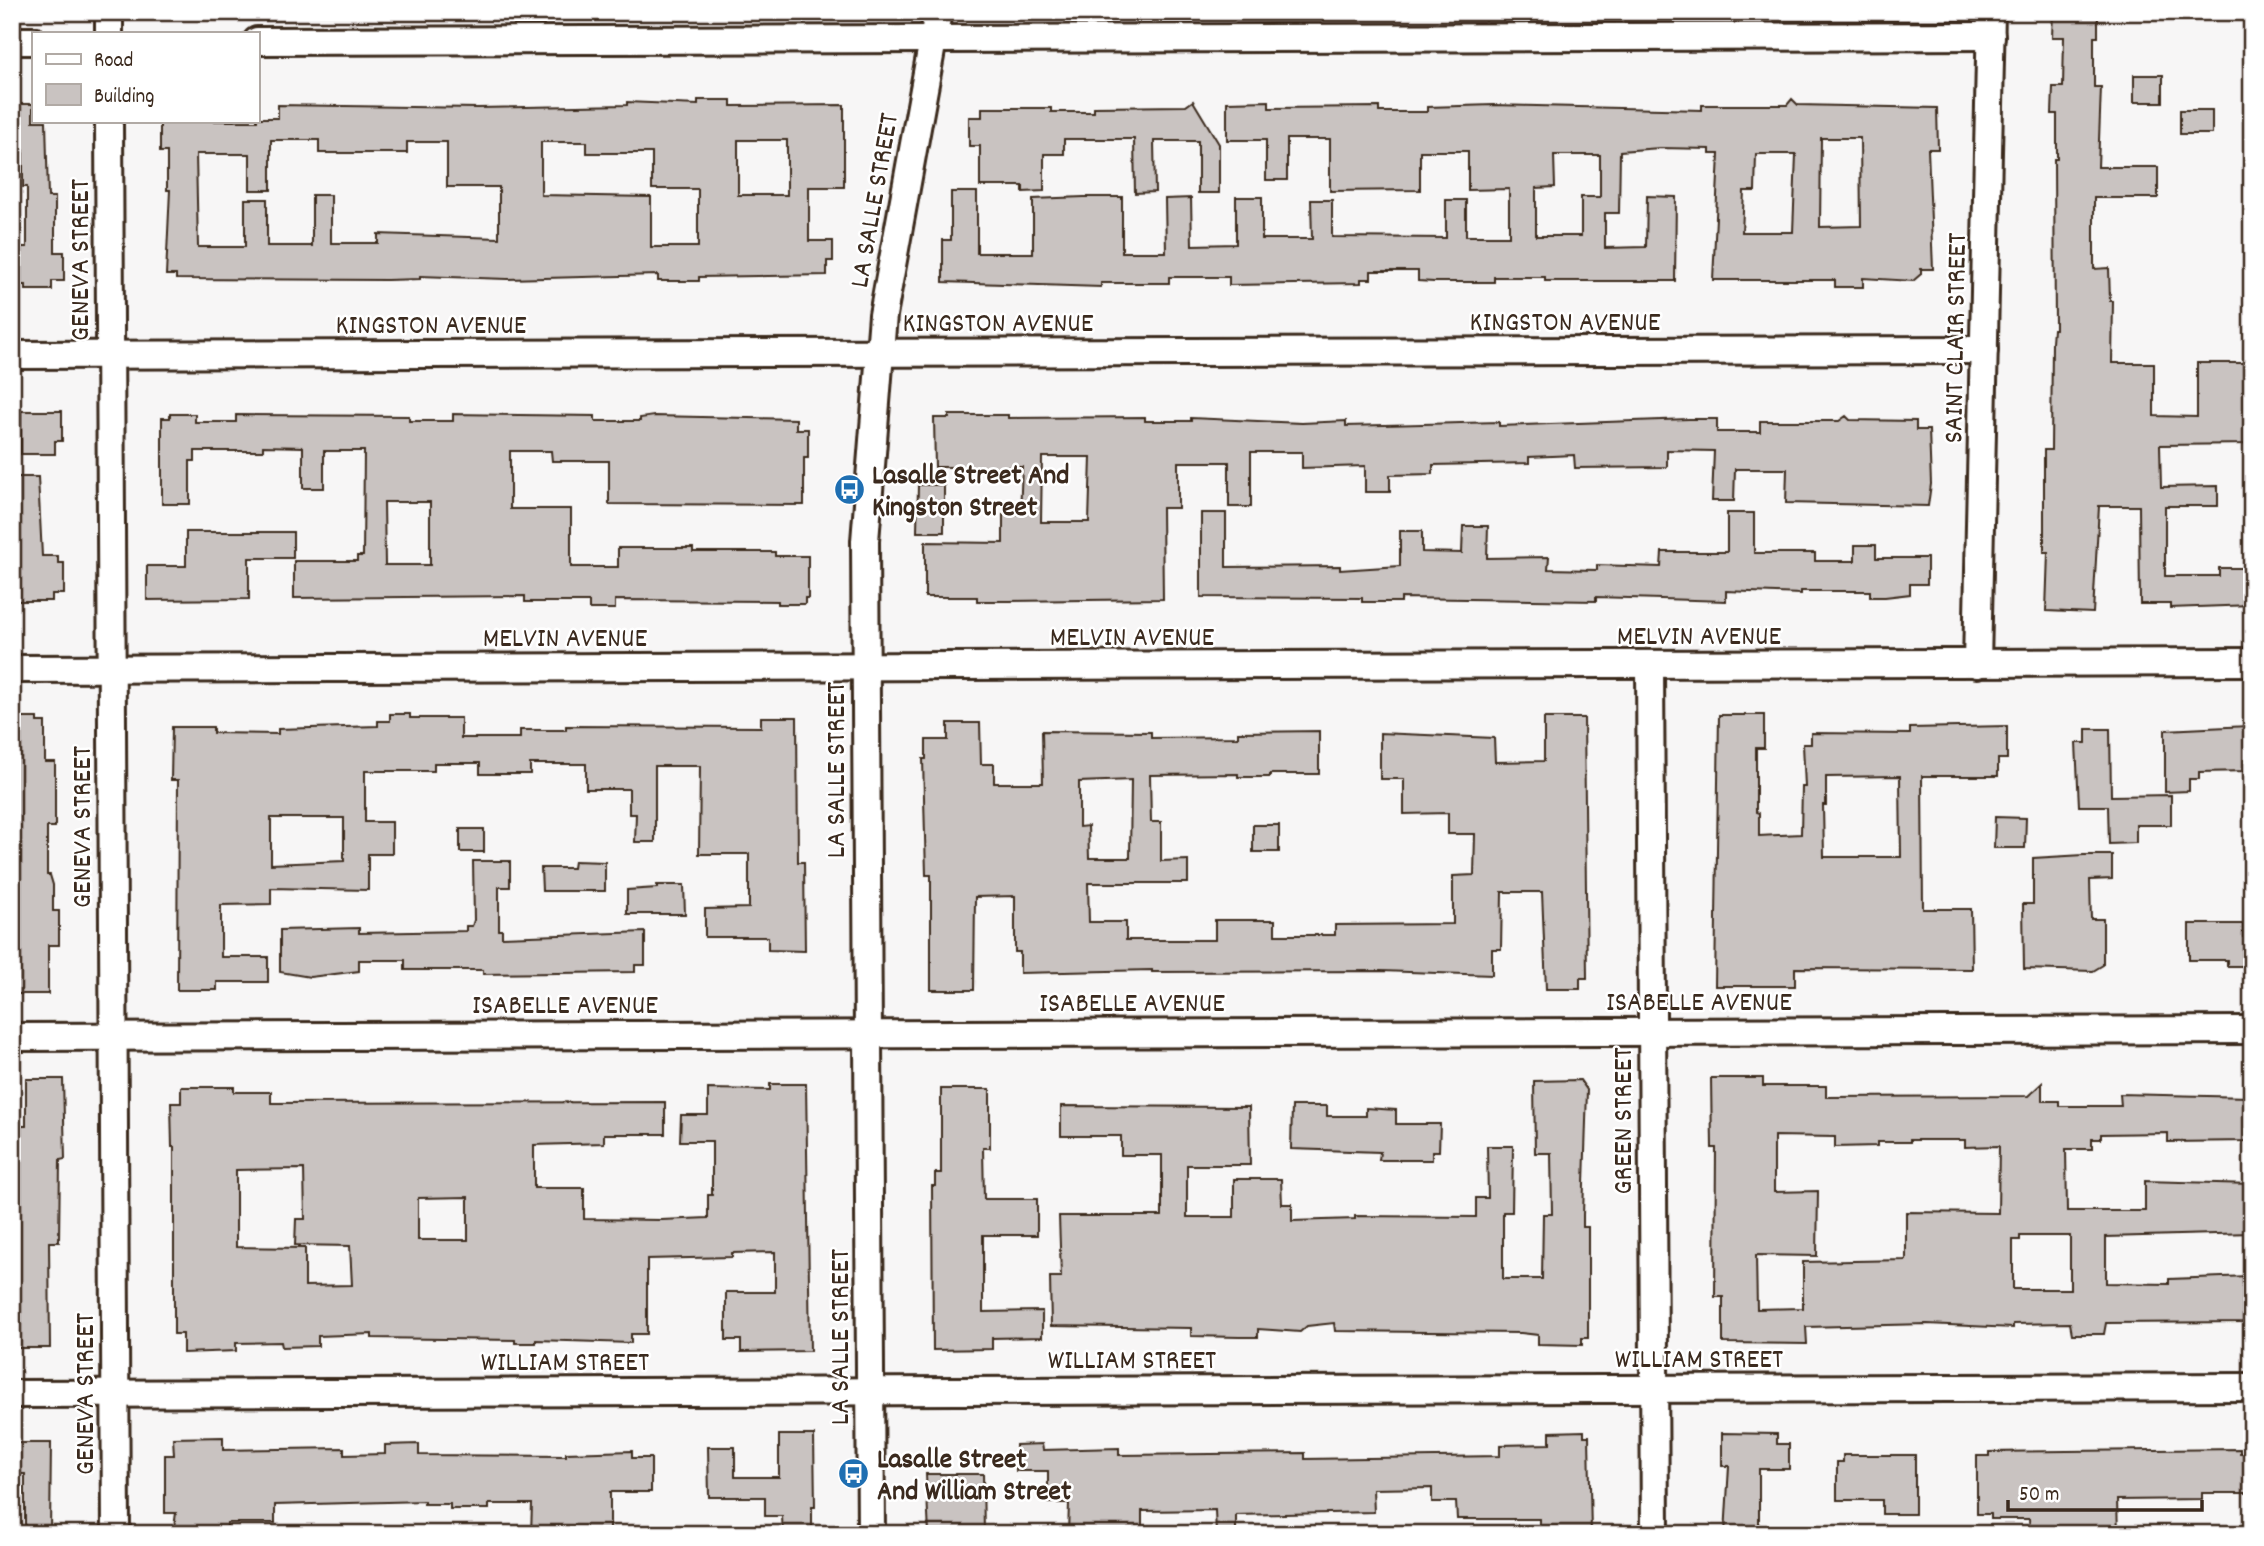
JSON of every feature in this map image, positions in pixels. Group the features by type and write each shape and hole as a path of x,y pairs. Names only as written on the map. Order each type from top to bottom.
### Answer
{"street":[{"path":"109,12 109,32"},
{"name":"LA SALLE STREET","path":"871,1534 865,541 879,353 938,12"},
{"path":"259,40 933,39 1991,24"},
{"name":"SAINT CLAIR STREET","path":"1977,664 1991,24"},
{"path":"12,41 32,41"},
{"name":"GENEVA STREET","path":"109,122 116,1534"},
{"name":"KINGSTON AVENUE","path":"12,355 1984,350"},
{"name":"MELVIN AVENUE","path":"12,669 2252,662"},
{"name":"GREEN STREET","path":"1650,665 1656,1534"},
{"name":"ISABELLE AVENUE","path":"12,1037 2252,1030"},
{"name":"WILLIAM STREET","path":"12,1394 2252,1387"}],"building":[{"path":"2053,12 2089,12 2089,15 2098,15 2098,37 2094,37 2094,87 2101,87 2098,167 2158,167 2158,198 2094,198 2094,269 2109,268 2110,301 2113,301 2112,363 2154,363 2154,416 2197,417 2197,363 2252,363 2252,444 2160,445 2161,487 2218,486 2218,506 2165,506 2165,576 2219,576 2219,568 2252,568 2252,605 2170,608 2170,604 2140,604 2139,506 2099,506 2093,613 2046,611 2048,552 2044,552 2044,450 2051,450 2052,343 2055,329 2054,159 2057,159 2057,114 2052,114 2053,87 2063,87 2064,37 2052,37"},
{"path":"2134,75 2163,75 2163,102 2134,102"},
{"path":"1792,99 1798,105 1937,108 1938,149 1928,149 1933,269 1921,269 1921,274 1913,281 1863,278 1863,287 1835,287 1835,280 1713,280 1719,154 1710,154 1710,149 1660,148 1620,151 1619,213 1605,213 1605,248 1646,247 1647,196 1676,197 1675,281 1545,281 1545,277 1494,277 1494,282 1434,282 1418,281 1418,271 1371,271 1371,279 1361,279 1361,283 1229,285 1229,277 1169,277 1169,283 1101,283 1101,287 943,282 943,240 951,240 951,192 977,192 977,253 1033,253 1033,199 1084,197 1122,197 1122,252 1166,252 1165,199 1191,198 1192,245 1236,244 1236,197 1262,197 1262,239 1312,239 1311,200 1332,200 1332,237 1446,238 1446,200 1466,200 1466,236 1509,236 1509,189 1468,190 1468,151 1420,151 1420,190 1330,191 1330,139 1287,139 1287,180 1266,180 1266,140 1227,140 1227,102 1269,101 1269,108 1379,107 1379,112 1427,112 1427,107 1494,105 1702,110 1702,105 1787,105","holes":["1821,138 1860,138 1861,226 1820,227","1756,154 1796,154 1793,232 1742,232 1744,191 1755,191","1554,155 1600,155 1600,197 1581,197 1581,236 1536,236 1536,188 1555,187"]},
{"path":"698,100 731,100 731,106 844,105 844,187 809,187 809,241 833,241 833,261 827,261 827,275 699,277 699,281 658,281 658,275 507,279 420,276 420,279 387,280 176,279 176,275 166,275 170,190 167,190 167,152 160,152 160,122 259,122 259,118 278,118 278,105 478,108 627,105 627,102 698,105","holes":["271,140 319,140 319,153 407,153 407,142 447,142 447,187 499,187 499,238 378,234 378,243 331,243 331,195 312,195 312,246 267,246 267,199 245,199 245,247 198,247 196,154 250,154 250,190 271,190","738,140 787,140 787,195 738,195","541,142 587,142 587,153 652,153 652,189 698,189 698,247 651,247 651,197 541,195"]},
{"path":"1193,101 1219,144 1219,193 1198,193 1198,141 1154,141 1155,192 1135,193 1134,139 1064,139 1064,154 1044,154 1044,191 1023,192 1023,186 980,186 980,146 969,146 969,117 982,117 982,108 1051,108 1051,112 1094,112 1094,107 1186,106"},
{"path":"13,104 32,104 32,122 46,122 48,197 55,197 55,252 64,252 64,281 52,281 52,290 26,290 26,285 18,285 18,247 27,247 27,187 23,187 23,145 13,145"},
{"path":"2180,110 2212,110 2212,134 2180,134"},
{"path":"21,411 62,411 62,441 55,441 55,454 21,454"},
{"path":"170,414 195,414 195,422 236,422 236,415 409,416 409,421 453,421 453,414 595,416 595,421 640,421 640,418 654,416 796,419 796,429 808,429 808,458 804,458 804,505 609,504 609,461 552,461 551,451 510,451 510,509 571,509 571,567 618,567 618,548 693,548 693,552 775,552 775,556 808,556 808,598 805,598 805,604 778,604 778,601 615,600 615,609 589,609 589,602 525,602 525,596 294,598 294,561 357,561 357,556 363,556 364,451 324,451 324,488 303,488 303,447 263,446 263,451 195,451 195,461 190,461 190,504 162,504 162,418 170,418","holes":["384,502 430,502 430,565 385,565"]},
{"path":"949,415 1008,415 1008,418 1145,417 1145,421 1191,421 1191,418 1302,423 1346,421 1346,426 1499,422 1499,426 1717,419 1717,432 1760,432 1760,421 1839,421 1846,416 1850,420 1916,421 1916,430 1929,430 1931,484 1928,506 1786,503 1787,469 1735,469 1734,501 1712,501 1714,451 1667,450 1667,467 1575,468 1574,455 1529,457 1529,463 1433,465 1433,474 1390,475 1390,492 1365,492 1365,466 1302,468 1302,452 1251,452 1251,507 1229,507 1229,462 1178,462 1178,508 1162,508 1163,599 977,601 977,597 925,597 925,542 1003,543 1003,514 1020,514 1022,467 935,467 934,418 949,418","holes":["1042,457 1091,457 1089,522 1041,522"]},
{"path":"13,477 38,477 42,556 58,556 58,563 64,563 64,594 52,594 52,601 18,601"},
{"path":"918,485 944,485 944,532 917,532"},
{"path":"1201,513 1226,513 1226,567 1340,566 1340,570 1400,566 1400,531 1422,531 1422,552 1462,553 1463,526 1488,526 1487,558 1549,557 1548,569 1597,570 1597,565 1661,567 1662,552 1727,552 1727,513 1754,513 1754,553 1815,553 1815,561 1855,561 1855,545 1876,545 1876,558 1927,558 1927,584 1910,584 1910,594 1885,597 1870,597 1870,591 1801,591 1801,594 1726,591 1726,601 1596,597 1596,601 1401,598 1401,602 1362,602 1362,598 1201,597"},
{"path":"186,532 293,532 293,558 249,558 249,599 147,600 147,566 186,566"},
{"path":"390,714 410,714 410,718 461,718 461,738 520,738 520,730 566,730 566,726 761,727 761,717 797,717 798,862 804,862 805,951 768,950 768,937 705,937 705,909 749,908 749,854 699,854 700,766 655,766 655,842 635,842 636,814 629,814 629,789 586,789 586,764 530,764 530,774 480,774 480,763 434,763 434,771 365,771 365,822 392,822 392,854 368,854 368,890 271,888 271,904 221,905 221,957 268,957 268,982 217,982 217,990 177,990 178,780 171,780 172,727 213,727 213,733 278,734 278,729 378,726 378,721 390,721","holes":["271,818 344,818 344,861 271,864"]},
{"path":"1719,715 1764,715 1764,748 1756,748 1756,812 1759,813 1759,836 1801,834 1802,787 1805,787 1803,744 1811,744 1811,733 1910,734 1910,728 2007,726 2007,759 1998,759 1998,776 1922,776 1923,909 1971,909 1972,969 1795,968 1795,986 1715,986","holes":["1900,776 1901,857 1824,857 1823,805 1826,805 1826,777"]},
{"path":"12,718 37,718 37,722 45,722 45,762 55,762 55,827 47,827 47,875 50,875 53,885 53,911 59,911 59,945 48,945 48,994 12,994"},
{"path":"1544,718 1584,718 1587,978 1580,978 1580,989 1546,989 1542,892 1502,892 1501,949 1492,949 1492,975 1381,971 1152,970 1020,973 1020,952 1015,952 1015,896 975,897 974,990 931,990 931,875 926,875 923,759 926,759 926,740 948,740 948,723 980,723 981,764 994,764 994,783 1043,783 1042,731 1151,732 1151,738 1238,737 1238,732 1319,731 1319,774 1270,774 1270,777 1238,777 1238,774 1150,775 1151,822 1161,822 1161,861 1188,860 1188,883 1088,883 1089,922 1126,922 1126,940 1215,940 1215,920 1275,920 1275,935 1335,935 1335,925 1453,924 1453,876 1474,875 1475,834 1448,834 1448,813 1404,814 1404,779 1380,779 1380,733 1494,738 1495,762 1544,761","holes":["1131,780 1130,858 1089,858 1088,826 1079,827 1079,782"]},
{"path":"2248,726 2249,771 2199,772 2199,779 2189,779 2189,791 2165,792 2165,730"},
{"path":"2086,729 2110,729 2111,796 2171,795 2171,825 2136,825 2136,843 2109,844 2108,806 2079,806 2076,743 2086,743"},
{"path":"1995,817 2026,818 2025,848 1994,848"},
{"path":"1253,825 1279,825 1279,852 1253,852"},
{"path":"460,829 484,829 484,852 460,852"},
{"path":"2112,855 2112,879 2090,880 2091,919 2103,919 2103,965 2093,971 2024,969 2023,904 2033,904 2033,858"},
{"path":"473,861 510,861 510,887 499,887 499,930 502,930 502,937 645,932 645,965 635,965 635,972 483,974 483,970 405,970 405,960 359,960 359,971 310,977 280,972 280,930 359,928 359,933 466,931 466,926 472,926 474,920"},
{"path":"574,861 605,862 605,891 542,891 541,868 573,868"},
{"path":"657,885 684,885 685,914 627,914 627,890 657,888"},
{"path":"2189,924 2243,924 2243,937 2248,937 2248,966 2227,966 2227,960 2189,960"},
{"path":"1711,1078 1763,1078 1763,1086 1826,1086 1826,1097 2028,1096 2042,1083 2042,1101 2059,1101 2059,1106 2121,1106 2120,1094 2250,1097 2249,1141 2168,1142 2168,1133 2101,1134 2101,1139 2092,1139 2092,1149 2066,1149 2067,1211 2145,1211 2145,1181 2252,1184 2252,1233 2106,1237 2106,1283 2169,1284 2169,1279 2249,1276 2249,1322 2106,1323 2104,1334 2072,1334 2070,1323 2013,1324 2013,1328 1927,1324 1806,1327 1807,1344 1723,1343 1723,1297 1715,1297 1716,1148 1712,1148","holes":["1774,1136 1835,1137 1835,1147 1877,1146 1877,1142 1910,1140 1965,1140 1965,1147 1999,1146 1998,1213 1906,1212 1906,1260 1803,1262 1803,1308 1757,1309 1756,1255 1817,1256 1818,1191 1774,1192","2020,1236 2070,1236 2070,1289 2013,1289 2013,1240 2020,1240"]},
{"path":"26,1079 63,1079 65,1159 60,1160 59,1242 49,1242 50,1348 13,1348 12,1126 26,1126"},
{"path":"1580,1080 1587,1090 1583,1227 1588,1227 1588,1338 1582,1338 1582,1345 1538,1344 1538,1335 1521,1333 1335,1331 1334,1323 1307,1326 1300,1332 1258,1329 1258,1337 1191,1336 1191,1328 1051,1326 1050,1277 1061,1277 1059,1216 1162,1216 1162,1155 1121,1155 1121,1136 1061,1136 1061,1106 1249,1107 1250,1165 1187,1165 1187,1217 1234,1217 1234,1179 1281,1179 1282,1204 1292,1204 1292,1221 1355,1219 1355,1216 1476,1217 1476,1198 1488,1198 1487,1146 1513,1146 1512,1212 1503,1212 1503,1279 1542,1279 1543,1214 1552,1214 1551,1153 1535,1153 1534,1081"},
{"path":"770,1084 806,1084 810,1351 741,1352 741,1340 726,1340 726,1292 775,1292 775,1252 732,1253 732,1257 647,1259 647,1334 631,1334 631,1343 536,1340 536,1343 515,1343 515,1340 372,1338 372,1334 318,1336 318,1346 282,1347 281,1342 236,1343 236,1351 183,1353 183,1334 174,1334 174,1147 171,1103 181,1103 181,1087 234,1087 234,1092 271,1092 271,1103 665,1102 665,1134 604,1134 604,1143 534,1145 534,1188 584,1188 584,1219 661,1220 708,1218 708,1195 712,1195 712,1141 680,1141 681,1115 708,1115 708,1089 770,1090","holes":["304,1169 305,1219 296,1219 295,1245 350,1246 352,1285 305,1286 305,1248 236,1247 236,1170","468,1197 468,1240 418,1240 418,1198"]},
{"path":"941,1089 990,1089 990,1148 983,1148 984,1199 1037,1199 1037,1235 983,1235 983,1312 1042,1311 1042,1337 992,1338 992,1349 933,1350 932,1186 935,1186 935,1173 941,1173"},
{"path":"1292,1106 1327,1106 1327,1116 1366,1116 1366,1108 1396,1110 1396,1124 1440,1124 1439,1151 1432,1151 1432,1160 1379,1160 1380,1152 1291,1149"},
{"path":"1584,1431 1584,1436 1589,1436 1591,1534 1540,1534 1540,1519 1457,1519 1456,1502 1432,1502 1432,1488 1373,1489 1374,1512 1236,1515 1236,1534 1216,1534 1215,1510 1142,1511 1142,1534 1068,1534 1069,1503 1048,1503 1048,1471 1016,1471 1016,1445 1042,1444 1043,1450 1119,1448 1119,1455 1305,1453 1305,1459 1500,1456 1500,1445 1550,1444 1550,1432"},
{"path":"1722,1433 1777,1434 1777,1444 1789,1444 1789,1469 1759,1469 1759,1534 1725,1534 1729,1466 1722,1466"},
{"path":"779,1435 814,1435 815,1507 812,1507 812,1534 783,1534 782,1516 765,1516 765,1497 709,1497 708,1447 735,1447 735,1477 779,1477"},
{"path":"223,1437 223,1450 344,1448 344,1455 385,1454 385,1445 419,1444 419,1455 566,1456 566,1453 632,1451 632,1458 651,1458 651,1492 610,1492 610,1534 531,1534 532,1504 489,1504 489,1509 450,1509 450,1504 424,1504 424,1501 275,1505 275,1523 227,1523 227,1534 173,1534 176,1513 165,1513 165,1455 174,1455 173,1438"},
{"path":"12,1443 51,1443 50,1534 25,1534 25,1474 12,1474"},
{"path":"2240,1449 2240,1453 2251,1453 2251,1493 2202,1493 2202,1499 2117,1500 2118,1534 2030,1534 2029,1519 1991,1519 1991,1514 1977,1514 1977,1456 1989,1456 1989,1452"},
{"path":"1843,1455 1915,1455 1915,1514 1882,1514 1882,1500 1837,1500 1837,1462 1843,1462"},
{"path":"926,1474 983,1474 984,1534 929,1534"}],"place":[{"name":"Lasalle Street And Kingston Street","path":"849,489"},
{"name":"Lasalle Street And William Street","path":"854,1473"}]}
